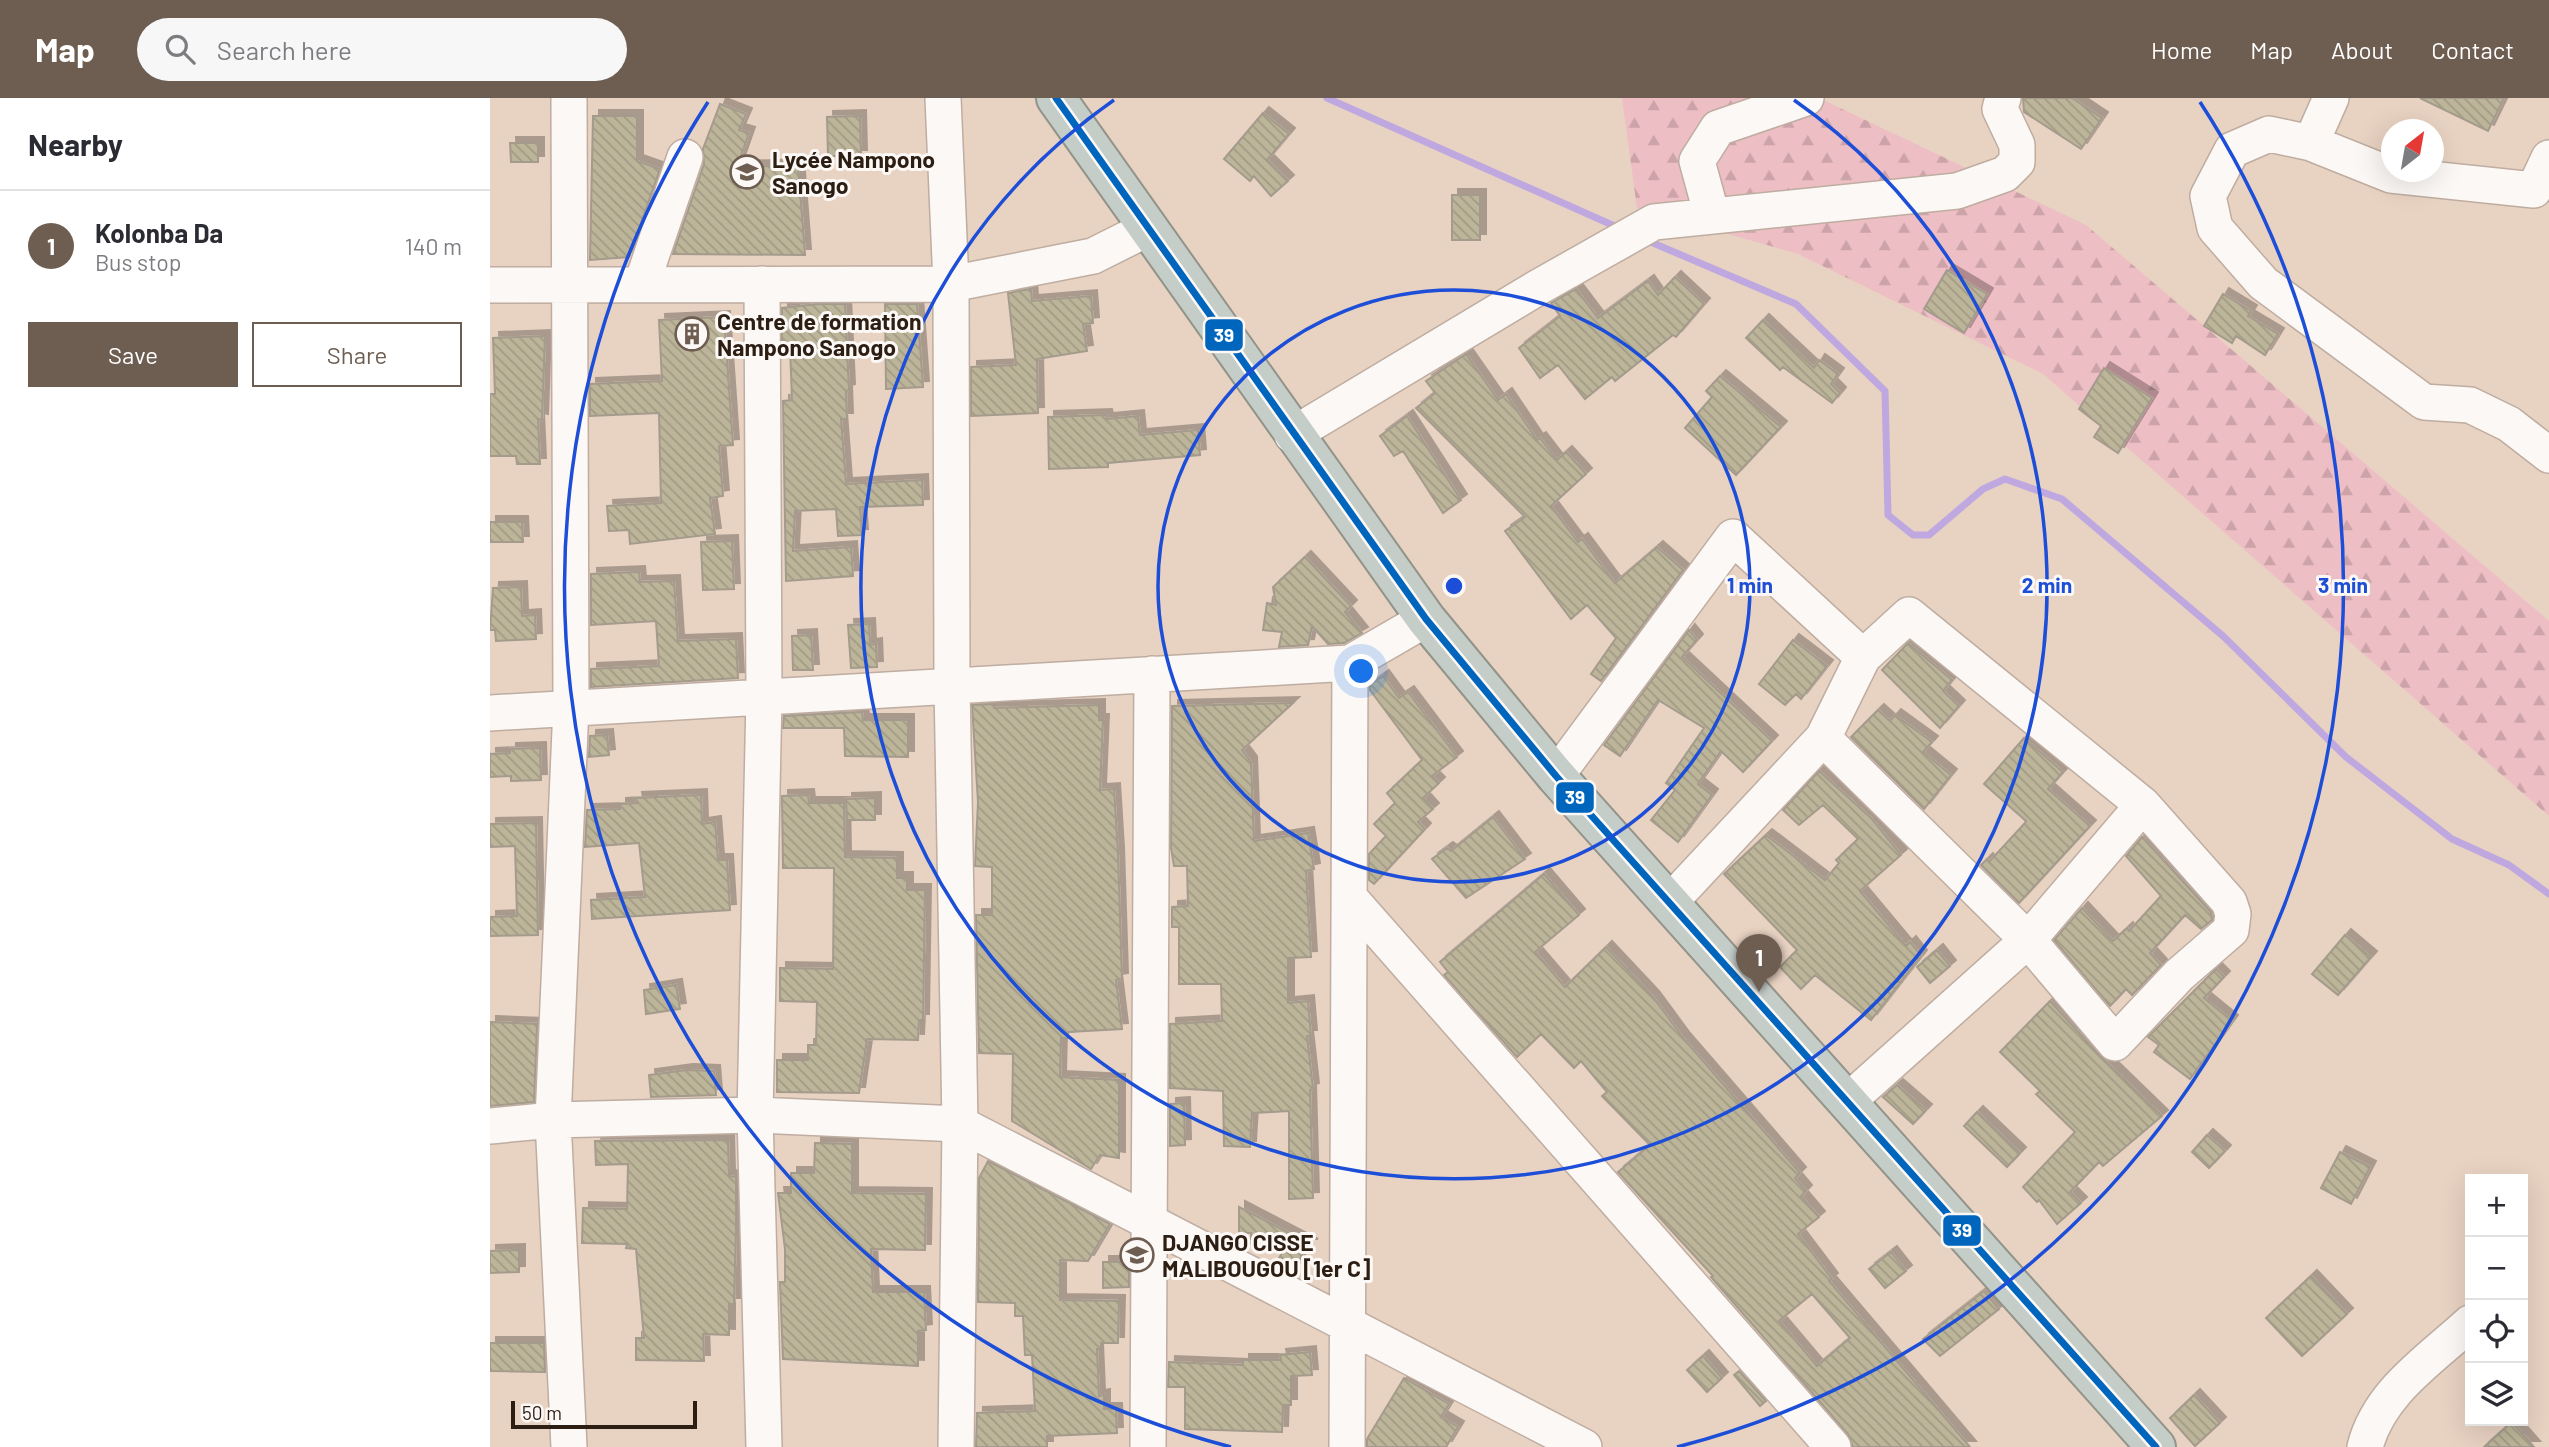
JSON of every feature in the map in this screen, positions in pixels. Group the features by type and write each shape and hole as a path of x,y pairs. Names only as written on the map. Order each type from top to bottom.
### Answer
{"highway":[{"path":"1056,98 1292,435 1426,619 1556,776 2156,1447"}],"street":[{"path":"569,98 571,707 553,1120 569,1447"},
{"path":"943,98 951,284 952,685 960,1124 956,1447"},
{"path":"1712,216 1697,160 1718,128 1806,98"},
{"path":"1292,435 1537,288 1654,222 1957,191 2005,174 2017,162 2017,145 2000,109 2003,98"},
{"path":"2311,143 2331,98"},
{"path":"2549,158 2541,194 2391,176 2311,143 2269,134 2232,150 2208,196 2216,228 2263,283 2424,402 2470,405 2509,424 2549,455"},
{"path":"642,283 685,157"},
{"path":"490,285 951,284 1093,256 1149,228"},
{"path":"762,284 764,696 755,1115 764,1447"},
{"path":"1556,776 1733,537 1863,657"},
{"path":"1670,902 1823,738 1863,657 1909,615 2143,805 2229,902 2233,914 2231,930 2179,975 2115,1043 2028,940 1823,738"},
{"path":"490,713 1350,663 1426,619"},
{"path":"1347,1447 1350,663"},
{"path":"1148,1447 1152,674"},
{"path":"1848,1101 2028,940 2143,805"},
{"path":"1349,897 1833,1447"},
{"path":"490,1126 553,1120 755,1115 960,1124 1584,1447"},
{"path":"2365,1447 2371,1424 2389,1396 2465,1328"}],"green space":[{"path":"1622,98 1819,98 2086,225 2549,621 2549,816 2043,374 1798,254 1637,208"}],"building":[{"path":"2023,98 2072,98 2102,118 2081,149 2024,112"},
{"path":"2420,98 2504,98 2488,131"},
{"path":"720,104 746,114 739,130 749,133 737,167 798,165 805,255 673,254 704,164 703,149"},
{"path":"1263,113 1289,134 1267,160 1288,181 1271,196 1254,176 1250,181 1224,159"},
{"path":"593,116 637,116 637,161 660,169 629,257 590,260"},
{"path":"860,116 861,156 828,156 827,117"},
{"path":"510,143 538,143 538,162 511,162"},
{"path":"1452,195 1480,195 1480,240 1452,240"},
{"path":"1947,270 1987,294 1964,333 1924,309"},
{"path":"1675,277 1704,304 1676,337 1673,335 1615,381 1612,377 1585,399 1558,365 1540,378 1519,348 1560,316 1551,303 1576,289 1598,318 1648,281 1658,295"},
{"path":"1031,289 1032,301 1091,296 1093,323 1083,324 1087,351 1037,359 1038,413 971,416 971,367 1016,365 1008,293"},
{"path":"2223,294 2251,311 2248,316 2278,334 2265,355 2236,336 2232,343 2204,326"},
{"path":"845,304 849,390 846,391 847,419 841,419 846,484 922,480 923,505 860,507 862,535 838,536 836,509 795,511 793,551 851,547 853,576 786,581 783,401 792,400 790,347 782,348 782,308"},
{"path":"885,304 917,304 923,387 886,389"},
{"path":"724,317 733,445 719,446 723,496 710,498 715,534 630,544 629,530 609,531 607,506 661,503 659,413 590,416 590,384 662,381 659,320"},
{"path":"1763,320 1814,368 1819,360 1838,374 1831,384 1840,393 1832,403 1783,367 1780,370 1746,338"},
{"path":"545,336 542,420 538,419 540,464 517,464 516,456 490,456 490,394 495,394 493,338"},
{"path":"1466,354 1498,400 1506,394 1537,440 1540,438 1557,460 1566,452 1586,474 1551,506 1578,542 1582,539 1615,583 1657,547 1683,570 1601,681 1591,674 1616,638 1587,605 1571,619 1505,531 1525,517 1416,408 1435,393 1426,381"},
{"path":"2104,368 2152,398 2118,453 2094,437 2101,426 2079,409"},
{"path":"1720,376 1781,427 1736,475 1685,428 1712,397 1706,391"},
{"path":"1106,415 1107,419 1138,416 1140,435 1198,430 1200,455 1108,463 1108,467 1049,469 1048,417"},
{"path":"1407,416 1461,500 1443,513 1403,451 1394,456 1380,436"},
{"path":"490,522 522,522 523,542 490,542"},
{"path":"732,541 734,589 703,590 701,542"},
{"path":"1305,557 1351,606 1345,612 1362,633 1344,643 1328,644 1312,626 1308,645 1279,647 1282,632 1263,630 1267,603 1276,605 1273,587"},
{"path":"639,572 640,582 674,581 678,641 736,639 738,678 591,687 591,669 659,666 656,621 591,625 591,574"},
{"path":"521,587 522,616 535,615 536,639 496,641 495,630 490,630 493,588"},
{"path":"869,624 870,645 876,644 877,667 851,668 848,625"},
{"path":"1689,630 1697,640 1682,657 1772,741 1743,772 1721,751 1698,784 1712,795 1678,842 1651,820 1675,790 1666,783 1704,728 1658,700 1620,756 1604,745"},
{"path":"811,635 813,670 793,670 792,636"},
{"path":"1793,640 1827,666 1801,699 1796,694 1785,705 1759,684"},
{"path":"1908,643 1952,680 1943,691 1959,706 1940,728 1882,670"},
{"path":"1383,676 1399,698 1408,692 1457,757 1432,776 1439,783 1423,798 1433,809 1418,822 1425,829 1374,884 1369,880 1369,854 1386,836 1374,824 1395,803 1387,793 1422,760 1370,690 1370,685"},
{"path":"1293,703 1242,750 1251,762 1254,841 1308,833 1314,869 1306,871 1311,957 1288,958 1288,1003 1308,1001 1311,1036 1307,1036 1313,1089 1310,1090 1313,1198 1289,1199 1289,1111 1252,1113 1250,1147 1224,1146 1223,1091 1170,1088 1170,1024 1222,1021 1221,984 1179,984 1179,927 1172,927 1172,907 1188,906 1187,866 1174,866 1171,848 1172,706"},
{"path":"994,704 994,708 1099,705 1099,720 1103,720 1100,790 1114,789 1122,979 1116,980 1122,1029 1068,1032 1068,1038 1061,1038 1060,1077 1119,1080 1119,1158 1100,1155 1091,1169 1012,1121 1013,1054 979,1053 976,915 992,915 992,867 975,866 978,802 972,705"},
{"path":"1878,710 1890,721 1895,715 1932,742 1923,752 1951,775 1924,809 1851,737"},
{"path":"862,712 863,720 908,720 908,757 845,756 844,728 783,728 784,716"},
{"path":"607,735 609,755 589,757 590,736"},
{"path":"2024,738 2063,772 2048,789 2090,826 2019,903 1981,865 1987,859 1989,862 2026,821 1984,784"},
{"path":"540,748 541,780 511,781 511,776 490,777 490,754 510,753 510,749"},
{"path":"1819,771 1872,819 1901,855 1860,891 1906,946 1910,942 1921,956 1871,1020 1815,975 1801,989 1780,967 1797,950 1724,874 1766,835 1825,880 1839,863 1836,860 1858,839 1823,805 1799,825 1783,810"},
{"path":"701,795 702,824 715,822 718,860 727,860 730,910 592,919 591,900 645,897 639,843 585,847 587,810 620,809 620,804 637,803 636,798"},
{"path":"808,795 809,803 844,803 845,857 897,858 897,878 907,878 907,890 925,890 923,1020 919,1020 918,1040 867,1039 859,1093 777,1092 777,1060 808,1060 808,1045 816,1045 817,1002 780,1001 780,968 833,969 834,868 783,868 782,796"},
{"path":"875,798 875,820 847,820 846,799"},
{"path":"1493,817 1525,859 1466,898 1432,859 1447,848 1451,851"},
{"path":"536,823 538,935 490,936 490,917 517,916 515,846 490,847 490,824"},
{"path":"2142,837 2211,912 2212,920 2201,929 2185,915 2150,953 2161,965 2132,995 2126,989 2110,1006 2054,940 2082,908 2113,941 2127,928 2129,931 2161,896 2126,856"},
{"path":"1544,874 1579,915 1535,952 1565,987 1606,947 1653,997 1684,1039 1800,1173 1795,1178 1806,1191 1801,1196 1819,1217 1798,1234 1832,1279 1829,1281 1970,1447 1853,1447 1848,1434 1711,1277 1713,1276 1618,1172 1650,1145 1602,1096 1607,1092 1581,1061 1574,1068 1541,1034 1517,1057 1444,975 1448,972 1440,962","holes":["1812,1294 1850,1338 1817,1366 1779,1321"]},
{"path":"2345,935 2371,957 2338,995 2312,974"},
{"path":"1937,950 1950,966 1930,983 1917,967"},
{"path":"2216,969 2224,977 2204,998 2232,1021 2190,1079 2154,1052 2159,1045 2148,1037"},
{"path":"676,985 680,1009 646,1014 644,990"},
{"path":"2050,1001 2100,1056 2162,1116 2103,1166 2099,1162 2070,1192 2081,1203 2057,1224 2039,1200 2037,1202 2023,1187 2075,1132 2036,1094 2040,1091 2000,1052"},
{"path":"490,1022 537,1024 534,1102 490,1106"},
{"path":"687,1070 714,1071 716,1095 651,1097 649,1075"},
{"path":"1897,1085 1926,1110 1913,1124 1883,1097"},
{"path":"1184,1103 1185,1145 1170,1146 1170,1104"},
{"path":"1977,1112 2020,1153 2007,1167 1964,1126"},
{"path":"2207,1135 2225,1151 2209,1168 2192,1152"},
{"path":"728,1140 729,1176 736,1177 734,1304 729,1304 729,1335 703,1334 704,1361 636,1360 636,1338 644,1338 636,1249 626,1248 627,1244 582,1243 583,1208 627,1209 628,1164 596,1165 595,1141"},
{"path":"815,1143 852,1144 852,1193 926,1194 925,1250 871,1249 873,1292 924,1292 926,1330 918,1331 918,1366 783,1359 780,1282 785,1282 785,1249 778,1193 791,1193 791,1173 814,1173"},
{"path":"2340,1152 2370,1167 2351,1204 2321,1188"},
{"path":"988,1161 1110,1224 1088,1261 1060,1260 1060,1300 1119,1301 1118,1343 1101,1343 1101,1349 1097,1349 1099,1396 1104,1395 1104,1409 1116,1409 1117,1433 1047,1436 1047,1447 976,1447 977,1413 1035,1411 1032,1355 1025,1355 1023,1316 1015,1316 1015,1303 978,1302 979,1178"},
{"path":"1239,1207 1312,1245 1307,1245 1295,1269 1278,1260 1286,1245 1251,1244 1251,1233 1239,1233"},
{"path":"519,1250 519,1272 490,1273 490,1251"},
{"path":"1891,1252 1906,1271 1885,1288 1869,1269"},
{"path":"1103,1262 1129,1262 1129,1287 1103,1288"},
{"path":"2311,1276 2347,1314 2302,1356 2266,1318"},
{"path":"1984,1291 1999,1309 1940,1356 1923,1339"},
{"path":"490,1343 544,1343 545,1372 490,1371"},
{"path":"1310,1352 1312,1375 1291,1376 1291,1405 1283,1405 1282,1432 1185,1429 1185,1387 1168,1387 1169,1362 1243,1365 1243,1360 1281,1360 1280,1355"},
{"path":"1703,1356 1722,1378 1707,1392 1687,1370"},
{"path":"1739,1371 1766,1401 1760,1406 1734,1375"},
{"path":"1404,1378 1449,1404 1441,1417 1458,1427 1446,1447 1367,1447 1367,1439"},
{"path":"2194,1395 2220,1423 2195,1446 2170,1418"},
{"path":"2508,1426 2516,1426 2534,1447 2484,1447"}],"waterway":[{"path":"1327,98 1619,228"},
{"path":"1646,240 1796,304 1885,391 1888,515 1913,535 1929,535 1983,489 2005,479 2062,499 2223,636 2346,757 2452,839 2509,865 2549,894"}],"transit line":[{"name":"39","path":"1056,98 1426,619 1556,776 2156,1447"}],"place":[{"name":"Lycée Nampono Sanogo","path":"747,172"},
{"name":"Centre de formation Nampono Sanogo","path":"692,334"},
{"name":"Kolonba Da","path":"1759,992"},
{"name":"DJANGO CISSE MALIBOUGOU [1er C]","path":"1137,1255"}]}
